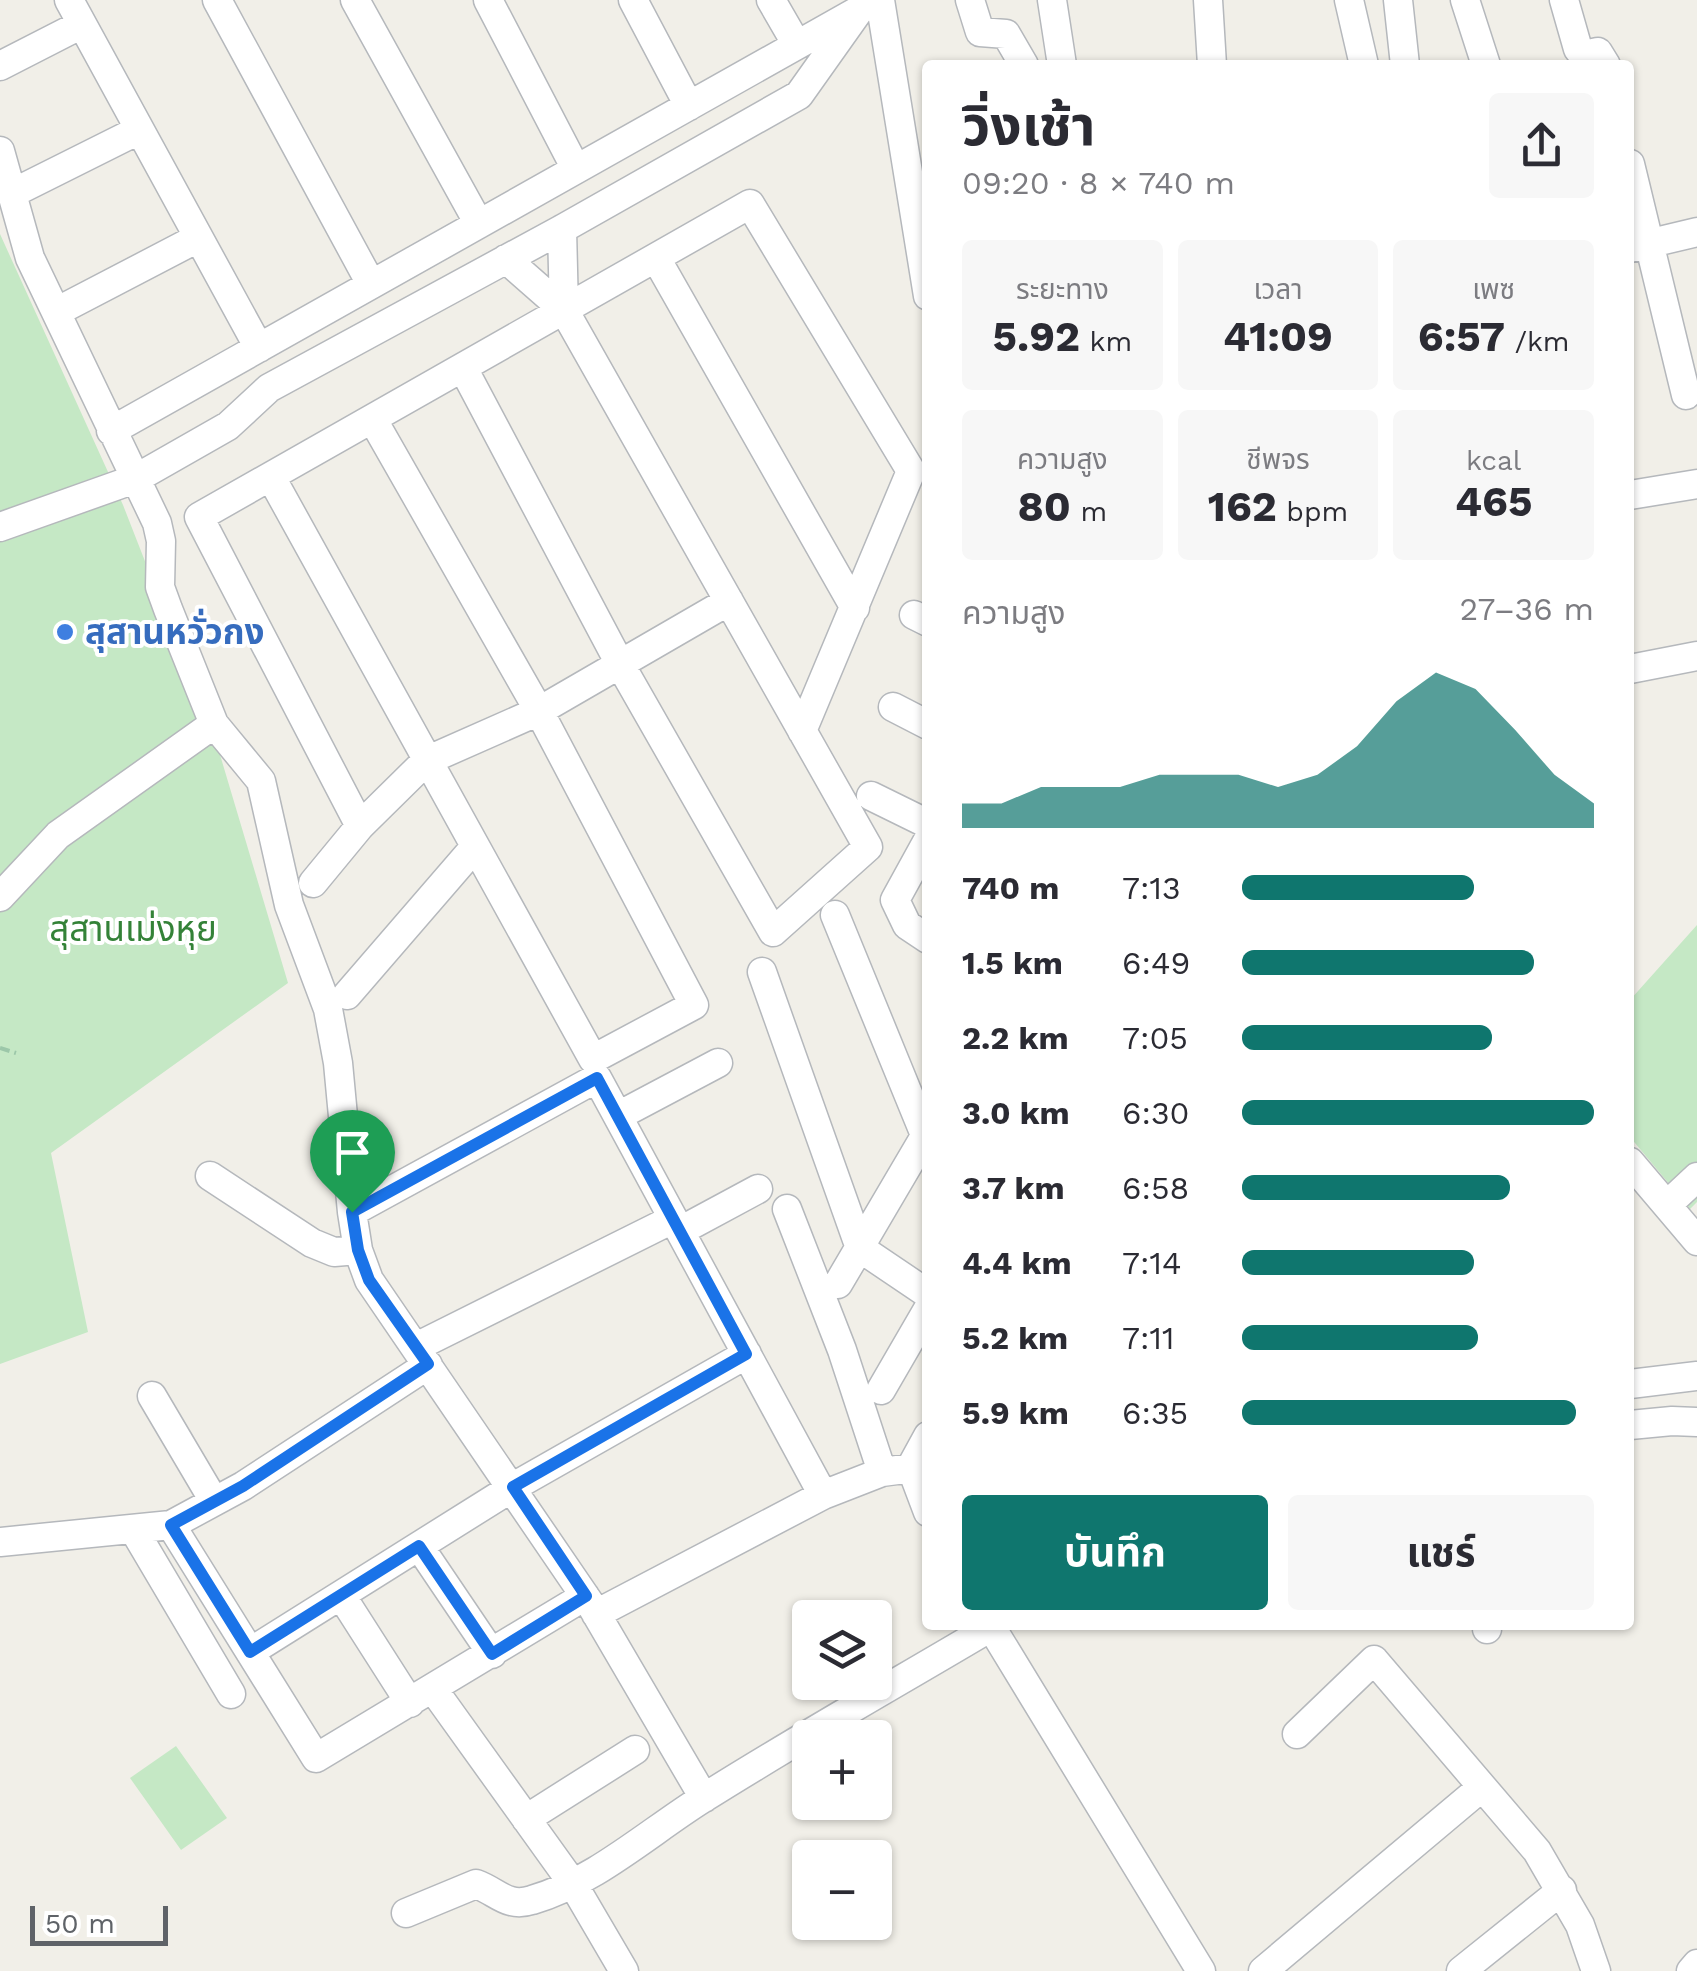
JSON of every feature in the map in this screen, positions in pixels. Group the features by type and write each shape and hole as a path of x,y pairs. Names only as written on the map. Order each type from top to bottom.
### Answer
{"street":[{"path":"218,0 372,284"},
{"path":"355,0 479,224"},
{"path":"488,0 576,169"},
{"path":"632,0 689,106"},
{"path":"771,0 797,45"},
{"path":"970,0 980,32 1006,34 1021,60"},
{"path":"1052,0 1061,60"},
{"path":"1212,60 1208,5 1236,0"},
{"path":"1350,0 1363,60"},
{"path":"1398,0 1404,60"},
{"path":"1466,0 1484,60"},
{"path":"1564,0 1578,49 1584,55 1598,52 1603,60"},
{"path":"111,431 873,3"},
{"path":"0,528 135,479 228,426 269,388 799,95 873,3"},
{"path":"873,3 922,264"},
{"path":"0,66 75,12 259,348"},
{"path":"11,194 139,130"},
{"path":"0,151 30,258 157,523 164,598 214,724 261,781 289,906 328,1009 338,1063 352,1212 358,1250 369,1280 591,1605 704,1798"},
{"path":"1634,197 1640,246 1686,395"},
{"path":"360,826 199,517 750,204 911,471 802,731"},
{"path":"562,229 564,310"},
{"path":"1640,246 1697,232"},
{"path":"56,312 198,238"},
{"path":"656,258 855,608"},
{"path":"464,368 620,664 773,932 868,847 564,310 506,259"},
{"path":"271,477 593,1059 694,1005 539,711 373,420"},
{"path":"1634,494 1697,484"},
{"path":"312,884 360,826 426,761 539,711 729,601"},
{"path":"1634,668 1697,656"},
{"path":"893,707 922,721"},
{"path":"0,897 58,834 214,724"},
{"path":"871,796 922,821"},
{"path":"347,995 474,848"},
{"path":"922,851 895,900 908,925 922,934"},
{"path":"835,916 922,1143"},
{"path":"762,972 860,1248 922,1290"},
{"path":"618,1116 718,1064"},
{"path":"352,1212 597,1078 823,1495"},
{"path":"838,1284 922,1148"},
{"path":"1634,1167 1697,1241"},
{"path":"210,1176 326,1250 358,1250"},
{"path":"1667,1205 1697,1177"},
{"path":"0,1542 171,1525 214,1502 422,1356 676,1225 758,1189"},
{"path":"787,1210 842,1350 882,1472"},
{"path":"881,1390 922,1319"},
{"path":"250,1652 513,1487 746,1354"},
{"path":"1634,1384 1697,1376"},
{"path":"152,1396 214,1502"},
{"path":"1634,1425 1697,1422"},
{"path":"171,1525 316,1758 492,1654 591,1605 823,1495 882,1472 919,1466"},
{"path":"134,1530 231,1694"},
{"path":"419,1546 492,1654"},
{"path":"341,1595 526,1819 623,1967"},
{"path":"406,1913 476,1884 504,1902 514,1903 530,1901 572,1884 704,1798 984,1630"},
{"path":"993,1630 1201,1971"},
{"path":"1297,1734 1374,1660 1536,1851 1580,1925 1596,1971"},
{"path":"526,1819 635,1750"},
{"path":"1263,1971 1482,1787"},
{"path":"1462,1971 1562,1890"},
{"path":"1691,1971 1697,1964"}],"path":[{"path":"0,1048 16,1053"}],"green space":[{"name":"สุสานเม่งหุย","path":"0,234 123,505 218,748 288,983 51,1153 88,1332 0,1364"},
{"path":"1697,925 1697,1202 1690,1209 1634,1142 1634,996"},
{"path":"176,1746 227,1818 181,1850 130,1778"}],"place":[{"name":"สุสานหวั่วกง","path":"65,632"}],"route":[{"path":"597,1078 746,1354 513,1487 586,1596 492,1654 419,1546 250,1652 171,1525 243,1486 428,1364 369,1280 358,1250 352,1212 597,1078"}]}
